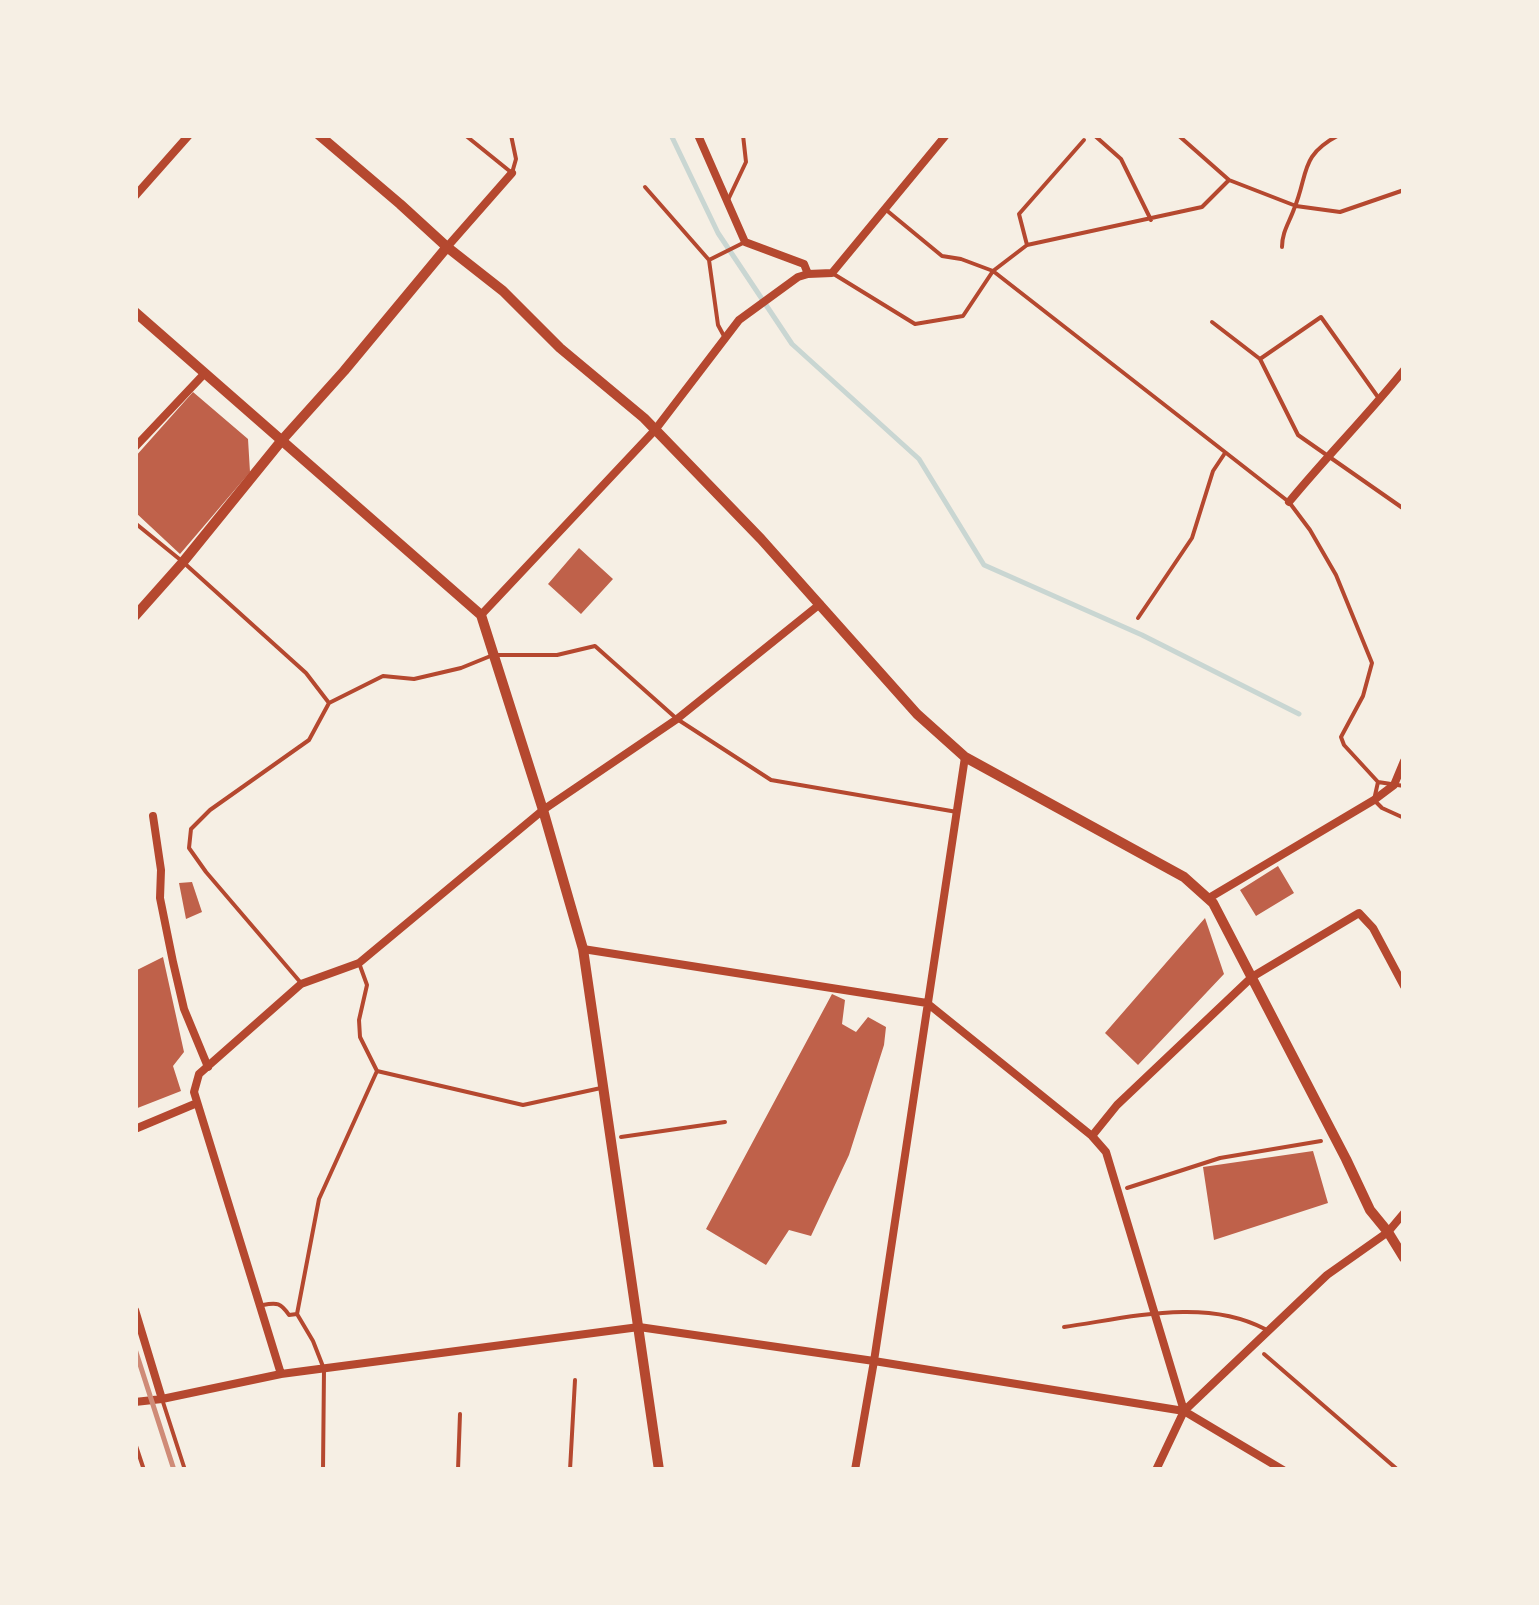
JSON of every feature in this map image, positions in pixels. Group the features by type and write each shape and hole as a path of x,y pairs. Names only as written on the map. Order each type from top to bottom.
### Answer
{"street":[{"path":"135,196 189,135"},
{"path":"319,135 447,248 504,291 560,348 655,430 820,604 917,714 965,757 1184,876 1209,898 1224,919 1370,1210 1404,1258"},
{"path":"698,135 745,242 804,264 808,274"},
{"path":"481,614 655,430 739,320 798,277 832,273 946,135"},
{"path":"135,616 512,174"},
{"path":"136,314 481,614 584,949 659,1470"},
{"path":"1288,502 1404,370"},
{"path":"135,447 205,374"},
{"path":"280,1374 194,1092 199,1074 301,984 358,963 544,810 677,718 820,604"},
{"path":"855,1470 965,757"},
{"path":"1209,898 1399,785 1404,761"},
{"path":"152,816 161,870 160,898 173,962 184,1008 208,1067"},
{"path":"1092,1136 1117,1105 1252,977 1359,913 1373,928 1404,986"},
{"path":"584,949 927,1003 1092,1136 1106,1152 1184,1411"},
{"path":"135,1129 197,1103"},
{"path":"1156,1470 1184,1411 1327,1275 1388,1232 1404,1213"},
{"path":"135,1310 162,1399"},
{"path":"135,1402 280,1374 639,1328 1184,1411 1283,1470"}],"lane":[{"path":"465,135 512,174 516,159 511,135"},
{"path":"728,200 746,162 743,135"},
{"path":"1094,135 1121,159 1151,220"},
{"path":"1178,135 1229,180 1296,206 1340,212 1404,190"},
{"path":"1282,247 1282,233 1296,206 1305,167 1321,144 1340,135"},
{"path":"1028,245 1019,214 1084,140"},
{"path":"832,273 914,324 963,316 994,270 1028,245 1202,208 1229,180"},
{"path":"645,187 710,260 718,325 725,338"},
{"path":"885,208 942,256 994,270 1288,502 1336,575 1372,662 1363,696 1341,737 1344,745 1378,782 1399,785"},
{"path":"710,260 745,242"},
{"path":"1260,358 1321,318 1380,400"},
{"path":"1212,322 1260,358 1298,435 1404,509"},
{"path":"1138,618 1192,538 1214,470 1225,452"},
{"path":"135,524 306,673 330,702"},
{"path":"301,984 206,872 189,848 191,829 210,810 309,740 330,702 383,676 414,680 493,655 557,655 595,646 677,718 771,780 957,812"},
{"path":"1378,782 1374,800 1404,818"},
{"path":"358,963 367,985 359,1020 360,1037 377,1071"},
{"path":"377,1071 523,1105 603,1087"},
{"path":"322,1470 324,1369 297,1314 320,1199 377,1071"},
{"path":"260,1306 275,1302 288,1315 297,1314"},
{"path":"1064,1327 1156,1314 1214,1313 1248,1320 1268,1330"},
{"path":"570,1470 575,1380"},
{"path":"162,1399 185,1470"},
{"path":"458,1470 460,1414"}],"path":[{"path":"612,1138 726,1122"},
{"path":"1118,1191 1220,1158 1334,1136"},
{"path":"1253,1344 1398,1470"},
{"path":"135,1443 144,1470"}],"building":[{"path":"193,392 248,439 250,472 180,554 135,512 135,457"},
{"path":"579,548 613,579 581,614 548,584"},
{"path":"1278,866 1294,893 1256,916 1240,890"},
{"path":"192,882 202,912 186,919 179,883"},
{"path":"1205,918 1224,974 1138,1065 1105,1033"},
{"path":"163,957 184,1052 173,1066 181,1091 135,1109 135,971"},
{"path":"832,994 845,1000 842,1024 856,1032 868,1017 886,1027 884,1045 849,1155 811,1236 789,1230 766,1265 706,1229"},
{"path":"1313,1151 1328,1203 1214,1240 1203,1167"}],"waterway":[{"path":"671,135 718,233 792,344 919,459 984,565 1142,635 1299,714"}],"railway":[{"path":"135,1349 174,1470"}]}
